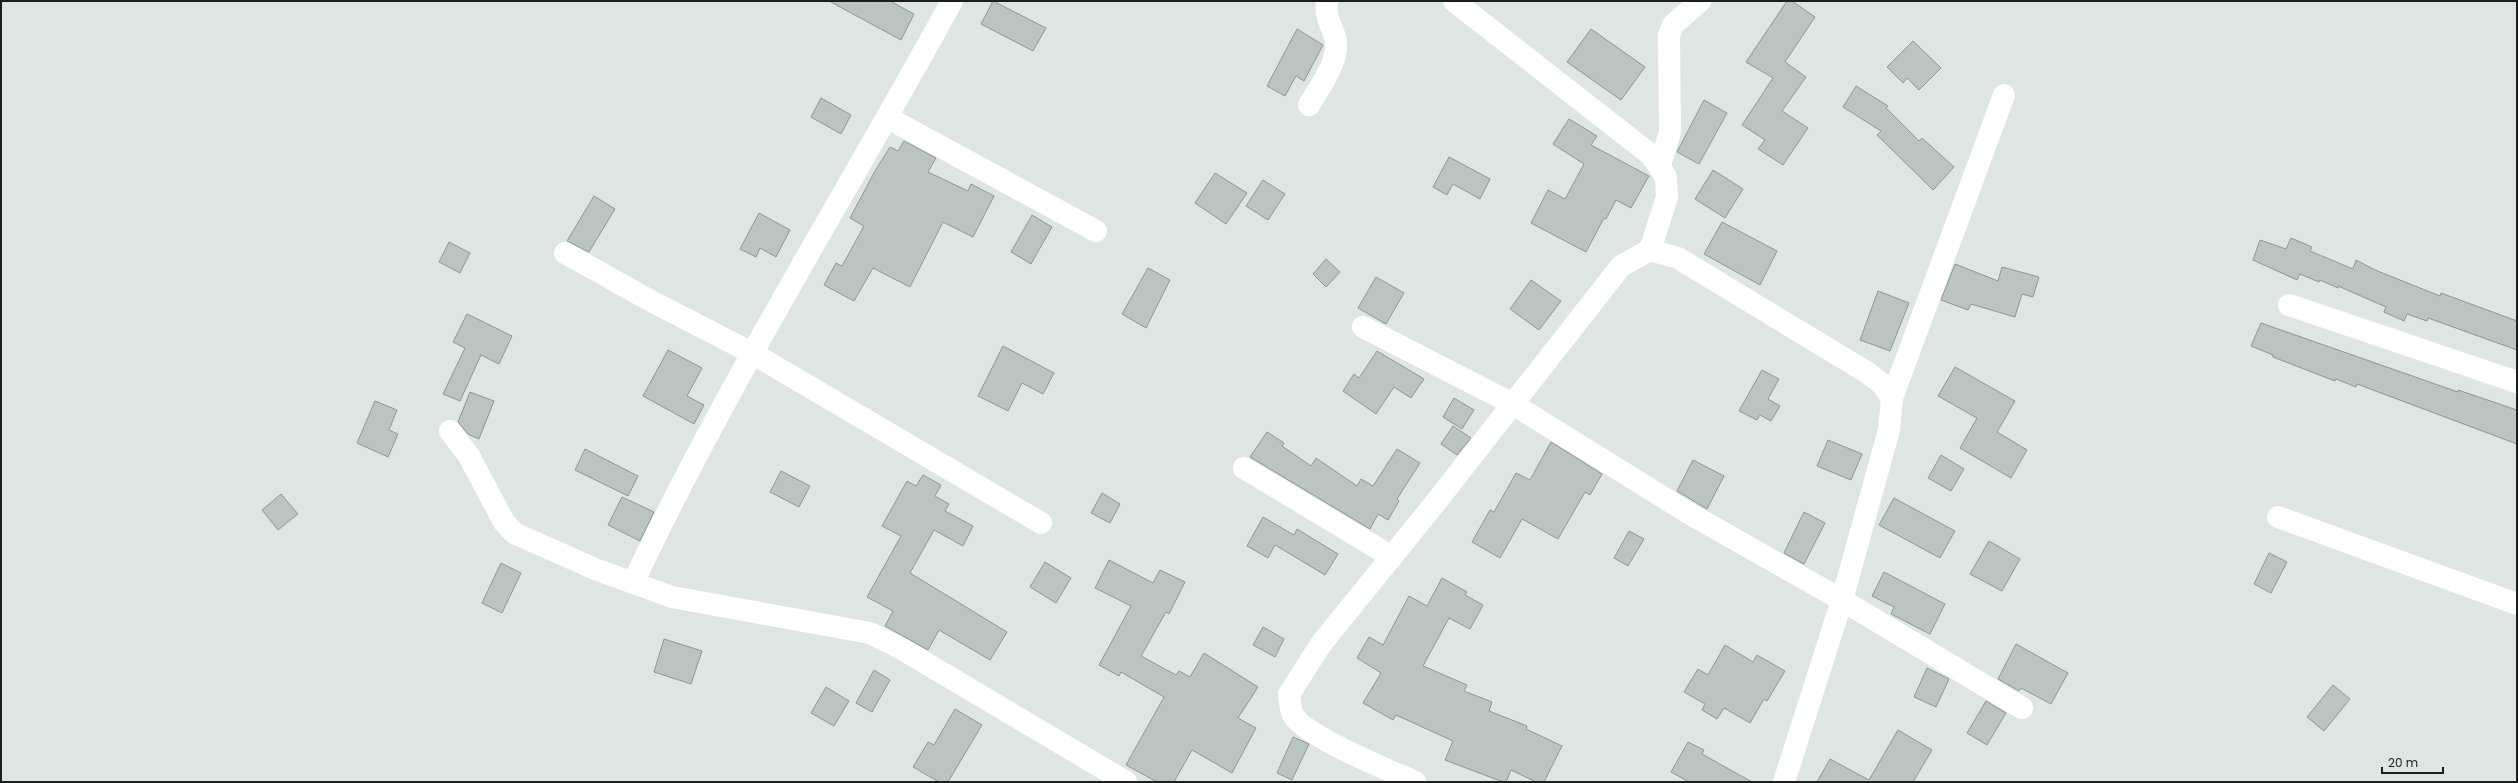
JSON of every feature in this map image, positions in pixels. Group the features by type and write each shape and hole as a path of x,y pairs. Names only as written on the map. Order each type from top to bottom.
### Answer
{"street":[{"path":"633,583 676,491 752,352 888,118 952,1"},
{"path":"1309,105 1329,70 1337,50 1335,37 1325,14 1327,1"},
{"path":"1415,782 1324,739 1302,725 1293,715 1289,694 1320,644 1392,557 1621,266 1650,250 1667,197 1666,177 1660,166 1651,155 1454,1"},
{"path":"1660,166 1670,132 1669,34 1677,20 1700,1"},
{"path":"1784,782 1842,600 1889,430 1892,398 2004,95"},
{"path":"888,118 1096,231"},
{"path":"1650,250 1678,258 1868,373 1882,384 1892,398"},
{"path":"565,253 665,309 752,352 1041,523"},
{"path":"2288,305 2517,382"},
{"path":"1363,327 1513,404 1690,514 1842,600 2022,708"},
{"path":"450,431 469,456 504,522 514,533 633,583 672,597 870,633 902,649 1126,782"},
{"path":"1244,468 1392,557"},
{"path":"2278,517 2517,604"}],"building":[{"path":"829,1 890,1 914,14 901,40"},
{"path":"993,1 1046,28 1033,51 981,24"},
{"path":"1787,1 1792,1 1815,17 1785,62 1806,77 1782,111 1808,128 1783,165 1758,149 1765,140 1742,125 1773,78 1746,62"},
{"path":"1297,29 1323,45 1304,81 1296,76 1285,96 1267,86"},
{"path":"1591,29 1645,67 1621,100 1567,62"},
{"path":"1913,41 1941,68 1919,90 1907,78 1903,83 1887,67"},
{"path":"1856,86 1888,106 1886,108 1919,141 1922,138 1954,167 1933,190 1877,135 1881,131 1843,107"},
{"path":"821,98 851,115 841,134 811,117"},
{"path":"1704,100 1727,113 1699,164 1677,152"},
{"path":"1569,119 1597,136 1591,145 1649,176 1631,208 1616,200 1606,219 1604,218 1586,252 1531,223 1548,190 1565,199 1584,164 1553,144"},
{"path":"904,141 936,158 928,172 968,191 971,184 994,196 973,237 943,222 910,287 873,268 854,301 824,285 836,263 842,266 864,226 850,218 875,171 890,147 898,151"},
{"path":"1449,157 1490,179 1480,199 1453,184 1447,195 1433,187"},
{"path":"1713,170 1743,189 1725,218 1695,199"},
{"path":"1215,173 1247,193 1226,224 1195,203"},
{"path":"1263,180 1285,194 1268,220 1246,206"},
{"path":"594,196 615,209 589,252 567,241"},
{"path":"759,213 790,230 776,257 760,248 756,257 740,249"},
{"path":"1032,215 1052,227 1031,264 1011,252"},
{"path":"1722,222 1777,251 1760,285 1704,254"},
{"path":"2291,238 2312,247 2310,251 2353,269 2356,260 2375,270 2440,296 2441,293 2517,321 2517,350 2428,318 2427,321 2407,314 2404,321 2384,312 2386,307 2338,286 2338,288 2320,280 2319,282 2300,274 2297,280 2253,260 2260,240 2286,249"},
{"path":"449,242 470,253 460,273 439,262"},
{"path":"1326,259 1340,272 1326,287 1313,274"},
{"path":"1955,264 1998,281 2002,267 2039,277 2033,297 2022,294 2015,317 1971,304 1968,310 1941,300"},
{"path":"1148,268 1170,280 1146,328 1122,314"},
{"path":"1376,277 1404,293 1386,324 1358,308"},
{"path":"1531,280 1561,301 1539,330 1510,309"},
{"path":"1878,291 1909,303 1890,351 1860,340"},
{"path":"467,314 512,336 499,364 481,355 460,401 443,394 465,348 453,342"},
{"path":"2261,323 2458,392 2458,390 2517,410 2517,444 2357,384 2356,387 2336,379 2335,381 2273,357 2273,355 2251,346"},
{"path":"1003,346 1054,373 1043,394 1022,383 1008,411 978,396"},
{"path":"668,350 702,368 687,396 704,405 694,424 643,396"},
{"path":"1377,351 1424,379 1411,398 1394,387 1376,414 1343,391 1354,374 1359,378"},
{"path":"1955,367 2015,401 1997,432 2027,450 2011,478 1960,448 1977,418 1938,396"},
{"path":"1762,370 1779,379 1768,399 1780,406 1771,421 1760,415 1757,420 1739,411"},
{"path":"470,392 494,401 479,439 468,434 458,422"},
{"path":"1454,398 1474,410 1462,429 1443,417"},
{"path":"375,401 397,410 389,430 398,434 388,457 357,443"},
{"path":"1453,426 1471,438 1457,455 1441,444"},
{"path":"1267,432 1284,443 1282,446 1311,466 1316,458 1357,486 1361,479 1373,486 1397,449 1420,463 1397,499 1399,501 1388,520 1378,514 1370,529 1250,457"},
{"path":"1828,440 1862,454 1851,480 1817,466"},
{"path":"1551,442 1602,474 1590,495 1585,492 1558,539 1522,519 1500,558 1472,542 1490,510 1494,512 1516,473 1530,480"},
{"path":"585,449 638,476 628,496 575,470"},
{"path":"1941,455 1964,469 1951,491 1928,478"},
{"path":"1693,460 1724,476 1707,509 1677,491"},
{"path":"781,471 810,486 799,507 770,492"},
{"path":"923,475 941,485 935,496 949,504 945,511 973,526 963,546 934,530 910,573 1007,632 990,660 939,630 928,650 885,626 893,611 867,597 901,536 882,526 907,481 916,486"},
{"path":"1102,493 1120,504 1110,523 1091,513"},
{"path":"281,494 298,514 278,530 262,510"},
{"path":"622,497 654,512 640,541 608,525"},
{"path":"1894,498 1955,531 1940,558 1879,525"},
{"path":"1804,512 1825,523 1804,564 1784,553"},
{"path":"1263,517 1294,535 1297,529 1338,554 1325,575 1275,545 1268,558 1247,546"},
{"path":"1629,531 1644,539 1628,566 1614,558"},
{"path":"1989,541 2020,559 2002,591 1970,574"},
{"path":"2269,553 2287,562 2271,593 2254,584"},
{"path":"1109,560 1153,583 1160,570 1185,582 1169,614 1166,612 1141,656 1176,675 1179,671 1190,677 1204,653 1258,687 1238,718 1256,728 1232,773 1192,750 1174,782 1157,782 1126,765 1164,697 1121,672 1119,676 1099,665 1131,606 1095,588"},
{"path":"1045,562 1071,578 1056,603 1030,587"},
{"path":"501,563 521,573 502,613 482,603"},
{"path":"1884,572 1945,604 1930,634 1891,614 1894,607 1872,596"},
{"path":"1442,578 1467,592 1465,595 1483,605 1470,629 1449,618 1423,666 1467,685 1464,691 1492,702 1489,711 1527,726 1526,729 1562,746 1544,782 1536,782 1511,770 1506,782 1503,782 1445,760 1453,741 1396,715 1393,720 1363,703 1381,673 1357,658 1369,637 1383,645 1409,596 1427,606"},
{"path":"1263,627 1284,639 1275,657 1253,645"},
{"path":"664,639 702,651 691,684 654,672"},
{"path":"2016,644 2068,673 2051,704 2021,688 2019,691 1998,679"},
{"path":"1725,645 1753,662 1757,655 1785,671 1767,701 1764,699 1750,723 1724,708 1717,719 1702,710 1705,704 1684,692 1698,669 1708,675"},
{"path":"1927,668 1949,679 1936,707 1914,697"},
{"path":"874,670 890,680 872,712 856,703"},
{"path":"2333,685 2350,699 2324,731 2307,717"},
{"path":"826,687 849,701 834,726 811,713"},
{"path":"1986,701 2006,713 1987,745 1967,733"},
{"path":"955,709 982,725 948,782 939,782 913,767 928,742 934,745"},
{"path":"1898,730 1932,750 1913,782 1817,782 1830,759 1869,780"},
{"path":"1293,737 1309,744 1292,780 1277,773"},
{"path":"1688,742 1704,750 1702,754 1752,782 1689,782 1671,772"}]}
